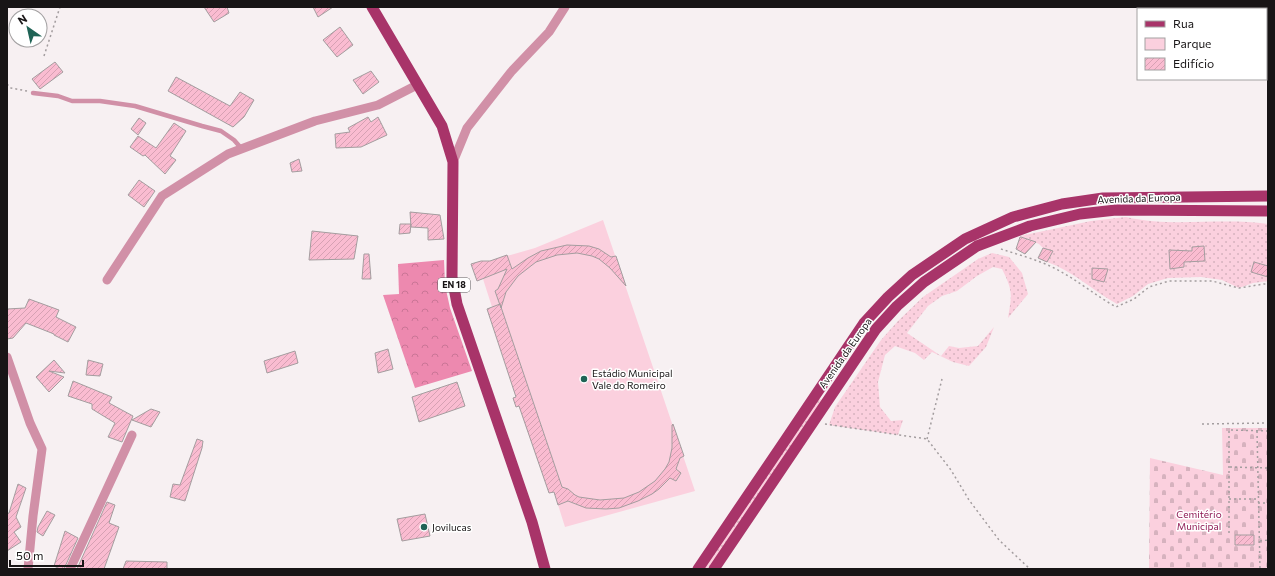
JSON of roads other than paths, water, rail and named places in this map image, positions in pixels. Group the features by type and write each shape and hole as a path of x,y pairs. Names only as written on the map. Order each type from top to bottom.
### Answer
{"main road":[{"name":"EN 18","path":"372,7 442,126 453,162 452,277 458,304 532,522 545,569"},
{"name":"Avenida da Europa","path":"698,569 864,323 912,275 965,239 1013,217 1062,204 1103,198 1268,196"},
{"name":"Avenida da Europa","path":"714,569 876,329 897,306 924,282 977,246 989,243 1030,226 1080,214 1109,211 1268,211"}],"street":[{"path":"453,162 467,128 511,72 550,32 565,7"},
{"path":"107,280 162,196 228,154 315,121 378,105 417,84"},
{"path":"7,357 30,423 42,449 28,569"},
{"path":"70,569 132,435"}],"lane":[{"path":"33,93 58,96 72,101 100,101 135,106 221,131 234,140 241,148"}],"place":[{"name":"Estádio Municipal Vale do Romeiro","path":"584,379"},
{"name":"Jovilucas","path":"424,527"}],"park label":[{"name":"Cemitério Municipal","path":"1199,520"}]}
